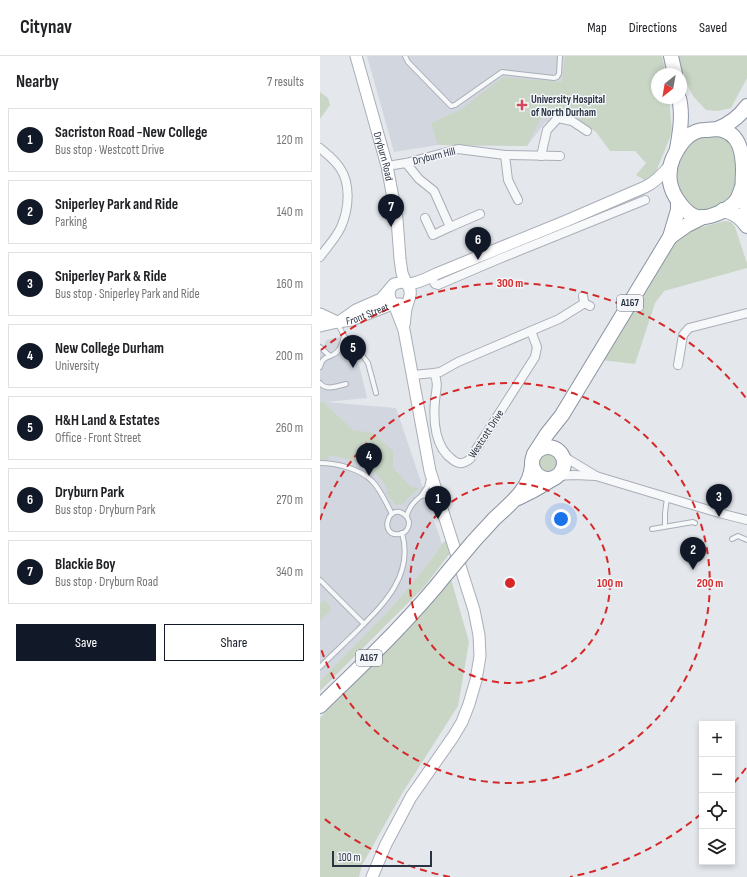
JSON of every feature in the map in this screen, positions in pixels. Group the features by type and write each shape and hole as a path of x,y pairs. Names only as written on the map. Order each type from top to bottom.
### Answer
{"highway":[{"path":"671,56 674,68"},
{"path":"674,158 680,131 681,104"},
{"path":"682,104 693,123 702,130"},
{"path":"674,158 686,138 702,130 717,129 726,126 734,121 747,106"},
{"name":"A167","path":"670,237 687,225 703,217 723,210 735,202 738,197 742,187 743,172 741,148 735,138 729,133 717,129"},
{"name":"A167","path":"742,157 747,141"},
{"name":"A167","path":"320,706 397,630 421,604 472,542 516,499 531,476 533,459 547,434 562,415 670,237 678,210 675,195 670,184 670,176 674,158"},
{"path":"742,187 747,211"},
{"path":"675,195 685,210 691,214 703,217"},
{"path":"723,210 732,212 738,216 747,226"},
{"name":"A167","path":"562,415 558,435 558,443 562,455"},
{"path":"551,447 556,449 562,455 564,467 561,473 557,476 548,479 543,478 538,476 533,468 533,459 539,449 551,447"},
{"name":"A167","path":"516,499 557,476"}],"main road":[{"name":"Dryburn Road","path":"356,56 387,166 397,219 402,273 407,283"},
{"path":"372,877 386,844 411,797 462,722 470,704 480,656 479,635 474,610 431,473 404,330 394,304 389,296 391,287 397,282 413,284 436,274 498,254 568,226 650,185 661,176 674,158"},
{"path":"650,185 662,186 675,195"},
{"name":"Dryburn Road","path":"391,287 396,277 400,259"},
{"path":"394,304 404,303 431,277"},
{"path":"404,330 405,313 410,298 410,290 407,283"},
{"name":"Front Street","path":"338,322 356,310 381,299 391,287"},
{"name":"Front Street","path":"320,327 352,320 394,304"},
{"path":"320,314 338,322"}],"street":[{"path":"541,156 547,130 558,118 572,121 587,130"},
{"path":"320,148 331,157 340,168 346,181 347,206 344,221 337,234 320,257"},
{"name":"Dryburn Hill","path":"387,166 406,163 458,149 504,156 560,156"},
{"path":"504,156 508,180 518,200"},
{"path":"406,163 420,179 434,191 450,227"},
{"path":"568,226 645,200"},
{"path":"425,218 433,235 480,214"},
{"path":"413,375 434,374 440,372 458,362 559,319 585,302"},
{"path":"678,365 683,335 689,328 747,312"},
{"name":"Westcott Drive","path":"434,374 437,380 434,412 438,439 447,456 460,464 466,463 536,357 537,347 531,331"},
{"path":"562,455 596,476 667,498 747,520"},
{"path":"557,476 596,476"}],"lane":[{"path":"405,56 408,62 451,106 455,105 502,72 554,78 557,77 559,74 560,56"},
{"path":"338,322 344,336 368,363 376,394"},
{"path":"320,366 321,361 324,358 337,353 344,336"},
{"path":"320,347 330,356"},
{"path":"320,383 322,386 328,388 346,384"},
{"path":"320,463 347,467 368,477 373,482 392,514"},
{"path":"407,516 401,512 397,512 392,514 388,519 387,523 389,529 394,534 399,534 407,530 409,520 407,516 408,511 427,487 431,473"},
{"path":"421,496 437,494"},
{"path":"665,526 665,507 667,498"},
{"path":"652,529 693,522 695,523"},
{"path":"320,668 383,604 394,588 398,580 404,558 405,542 402,533"},
{"path":"732,539 738,536 747,540"},
{"path":"320,580 364,624"}],"shaded area":[{"name":"University Hospital of North Durham","path":"367,56 658,56 658,68 651,68 651,101 596,132 572,117 557,116 545,123 527,146 438,145 394,152"},
{"path":"345,336 346,341 357,356 367,398 326,402 396,408 442,544 428,564 394,605 320,681 320,352 322,351 326,340"}],"green space":[{"path":"565,56 662,56 665,68 651,68 651,104 670,104 672,132 656,172 646,181 636,175 646,163 635,151 610,151 596,132 570,112 541,118 527,146 438,145 431,123 460,110 503,77 562,82"},
{"path":"678,56 747,56 747,78 731,108 718,111 706,110 693,96 687,84 687,68 681,68"},
{"path":"320,92 328,98 330,105 320,119"},
{"path":"704,136 720,136 731,141 737,149 739,174 734,196 710,211 698,211 686,203 675,178 676,166 682,153 694,139"},
{"path":"725,221 731,222 735,227 747,263 747,268 664,291 655,303 635,364 601,360 671,248 687,231"},
{"path":"320,402 323,402 353,430 373,433 393,451 393,468 411,487 419,488 403,504 395,505 386,492 388,491 381,479 365,466 347,459 329,455 328,460 320,460"},
{"path":"549,451 557,454 560,462 557,470 549,473 541,470 538,462 541,454"},
{"path":"446,540 450,553 424,587 320,691 320,681 394,605"},
{"path":"451,579 469,642 458,706 403,792 362,865 359,877 320,877 320,718"},
{"path":"324,600 332,609 320,621 320,604"}],"place":[{"name":"University Hospital of North Durham","path":"522,105"},
{"name":"Blackie Boy","path":"391,227"},
{"name":"Dryburn Park","path":"478,260"},
{"name":"H&H Land & Estates","path":"353,368"},
{"name":"New College Durham","path":"369,476"},
{"name":"Sniperley Park & Ride","path":"719,517"},
{"name":"Sacriston Road -New College","path":"438,519"},
{"name":"Sniperley Park and Ride","path":"693,570"}]}
